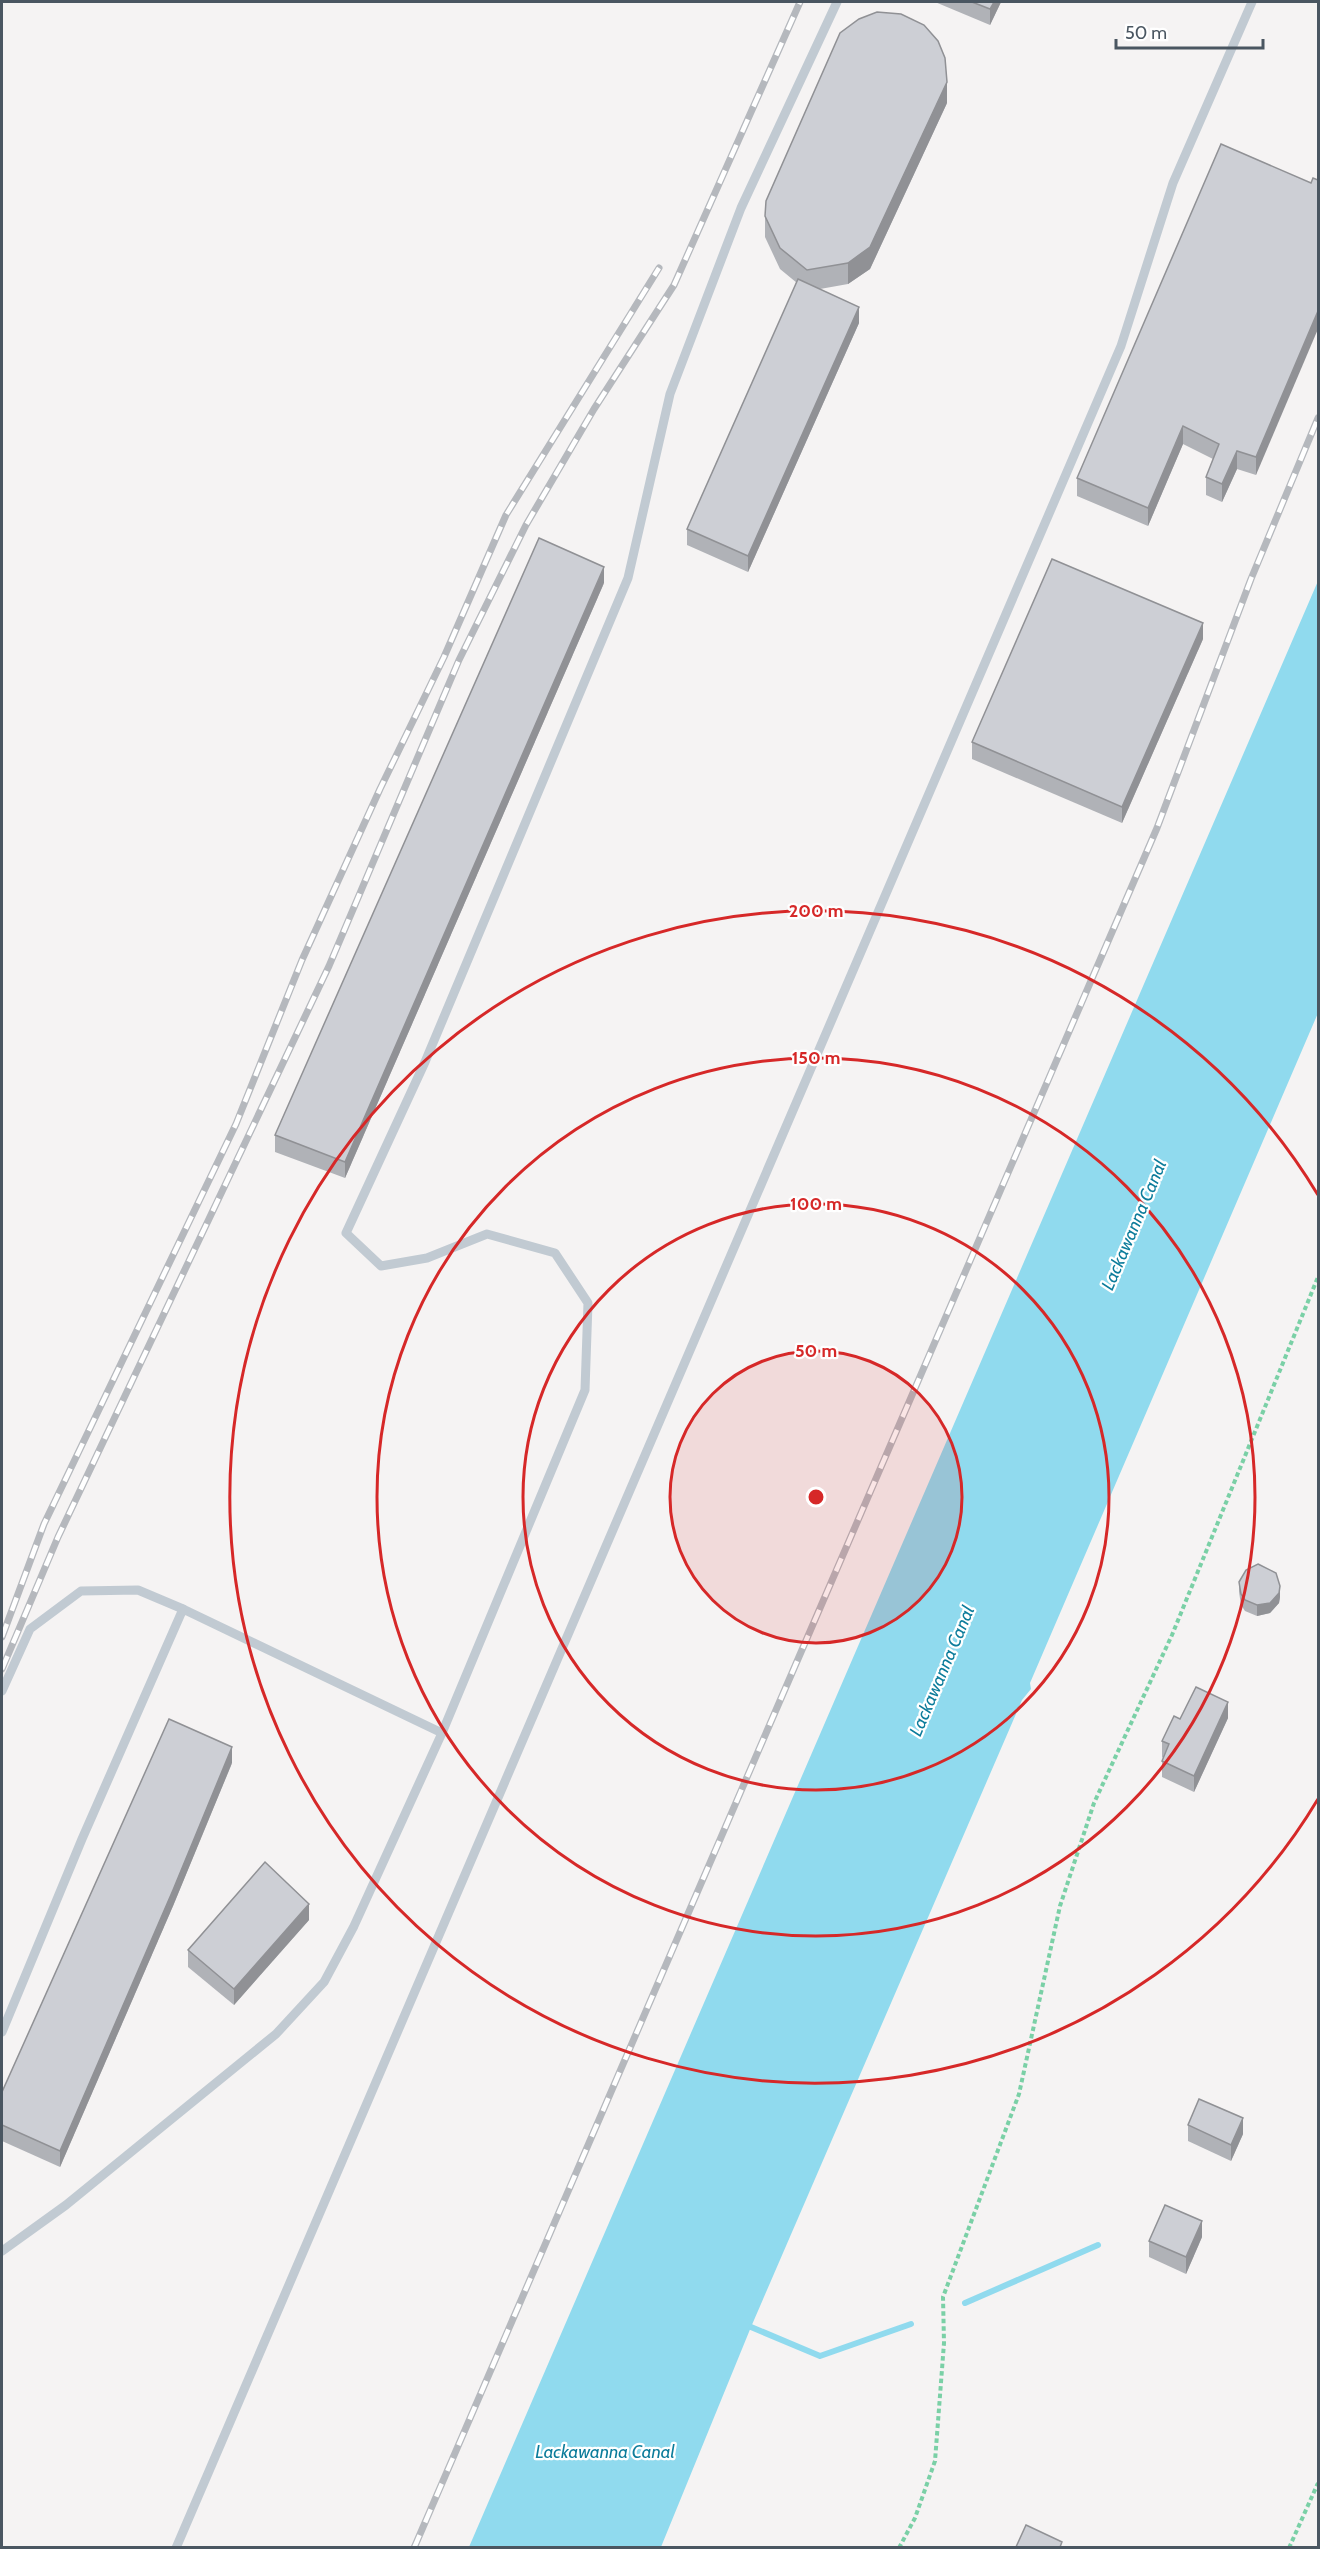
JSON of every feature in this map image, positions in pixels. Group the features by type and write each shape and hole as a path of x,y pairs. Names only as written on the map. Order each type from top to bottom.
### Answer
{"lane":[{"path":"2,2251 66,2205 276,2034 324,1982 354,1926 442,1733 585,1390 588,1303 555,1253 487,1234 427,1258 381,1266 346,1233 425,1062 628,578 670,394 741,208 837,2"},
{"path":"176,2547 1121,346 1173,183 1252,2"},
{"path":"2,1691 30,1629 81,1591 138,1590 442,1733"},
{"path":"2,2032 82,1839 183,1610"}],"path":[{"path":"899,2547 915,2518 935,2461 944,2343 944,2297 1019,2094 1060,1906 1085,1829 1094,1803 1172,1635 1318,1277"},
{"path":"1289,2547 1318,2483"}],"water":[{"name":"Lackawanna Canal","path":"1318,581 1318,1013 1030,1683 1031,1689 1022,1700 751,2327 661,2547 469,2547"}],"building":[{"path":"972,2 994,2 990,9"},
{"path":"877,12 901,14 924,25 938,41 945,58 947,82 870,247 848,263 807,270 780,248 765,216 766,201 840,33 859,19"},
{"path":"1221,144 1311,183 1313,178 1318,180 1318,311 1256,457 1237,451 1222,484 1206,477 1219,444 1183,426 1148,508 1077,478"},
{"path":"798,279 859,307 748,556 687,529"},
{"path":"539,538 604,567 345,1162 275,1135"},
{"path":"1052,559 1203,623 1122,807 972,742"},
{"path":"1258,1564 1276,1573 1280,1586 1279,1593 1270,1603 1257,1605 1245,1600 1241,1594 1239,1582 1246,1570"},
{"path":"1196,1687 1228,1702 1194,1776 1162,1761 1169,1744 1162,1741 1174,1716 1180,1719"},
{"path":"169,1719 232,1747 60,2151 2,2125 2,2092"},
{"path":"265,1862 309,1904 234,1989 188,1950"},
{"path":"1199,2099 1243,2118 1231,2145 1188,2125"},
{"path":"1165,2205 1202,2221 1186,2257 1149,2241"},
{"path":"1026,2525 1062,2542 1060,2547 1016,2547"}],"waterway":[{"path":"965,2303 1098,2245"},
{"path":"751,2327 820,2356 911,2324"}],"railway":[{"path":"2,1669 58,1537 329,966 459,660 526,525 594,409 674,285 800,2"},
{"path":"2,1637 44,1524 236,1124 302,960 380,789 444,657 506,515 659,268"},
{"path":"414,2548 1157,828 1251,579 1318,418"}]}
